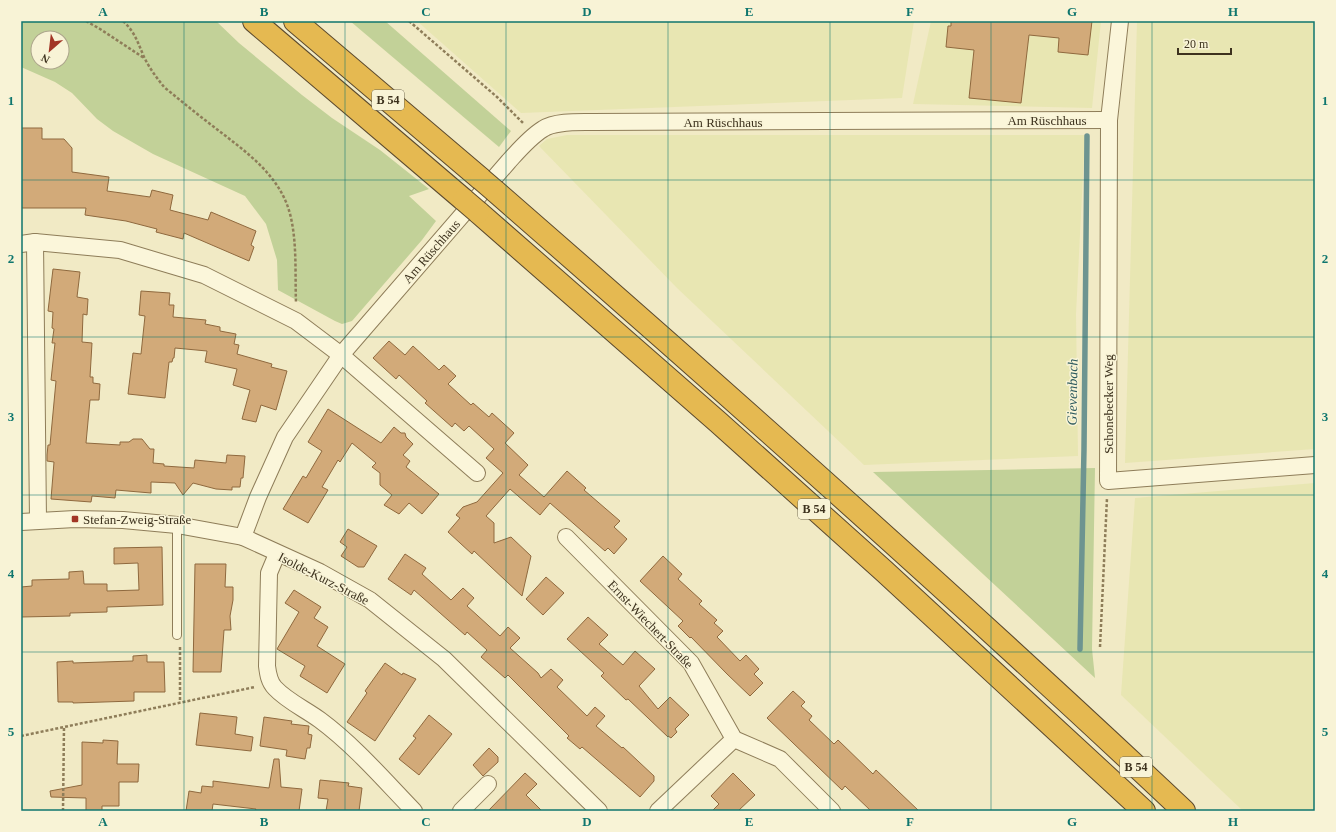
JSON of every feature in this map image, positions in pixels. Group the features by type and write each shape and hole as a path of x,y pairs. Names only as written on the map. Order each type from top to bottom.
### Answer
{"highway":[{"name":"B 54","path":"254,21 471,206 718,422 872,560 1144,811"},
{"name":"B 54","path":"295,21 488,185 723,391 880,531 1184,811"}],"street":[{"path":"1109,120 1120,21"},
{"name":"Am Rüschhaus","path":"243,537 258,497 285,437 341,355 509,161 544,128 572,122 1109,120"},
{"name":"Schonebecker Weg","path":"1108,481 1109,120"},
{"path":"38,520 28,243 120,250 204,275 296,321 341,355 477,473"},
{"path":"1108,481 1315,465"},
{"name":"Isolde-Kurz-Straße","path":"21,522 38,520 123,520 177,525 243,537 277,554 320,572 370,600 444,659 599,811"},
{"name":"Ernst-Wiechert-Straße","path":"566,537 691,663 734,739"},
{"path":"277,554 269,573 267,666 271,684 284,696 320,720 360,755 414,811"},
{"path":"658,811 734,739 780,759 832,811"},
{"path":"462,811 488,784"}],"lane":[{"path":"177,525 177,635"}],"path":[{"path":"86,21 145,58"},
{"path":"123,21 129,26 154,74 164,87 254,158 269,173 279,187 286,201 294,234 296,321"},
{"path":"409,21 507,106 521,120 533,137"},
{"path":"1100,647 1108,481"},
{"path":"177,635 180,640 180,702"},
{"path":"21,736 271,684"},
{"path":"63,811 64,727"}],"shaded area":[{"path":"417,21 914,21 902,98 521,113"},
{"path":"931,21 1101,21 1092,108 913,104"},
{"path":"1137,21 1315,21 1315,449 1125,463"},
{"path":"567,135 1085,135 1076,314 1078,456 864,465 677,288 539,146 547,139"},
{"path":"1315,483 1315,811 1243,811 1121,695 1135,498"}],"green space":[{"path":"21,21 216,21 239,43 302,95 332,118 380,150 429,189 409,196 436,221 422,240 352,321 342,324 278,290 277,260 266,224 245,196 153,154 113,131 97,119 72,93 55,82 21,67"},
{"path":"350,21 385,21 511,131 499,147"},
{"path":"1095,468 1092,649 1095,678 873,472"}],"building":[{"path":"951,21 1092,21 1088,55 1058,52 1059,38 1029,35 1021,103 969,98 974,50 946,47 948,26 951,26"},
{"path":"21,128 42,128 42,139 64,139 72,148 72,172 109,177 107,191 150,197 152,190 173,195 170,210 208,220 211,212 256,231 251,245 254,247 249,261 184,233 183,239 156,232 157,229 126,221 85,215 86,208 21,208"},
{"path":"53,269 80,272 77,297 88,299 87,315 83,314 82,342 92,343 90,377 93,377 93,383 100,384 99,400 90,400 86,443 120,445 120,442 129,442 133,439 142,439 150,449 154,449 153,463 164,464 164,466 194,468 195,460 226,463 227,455 245,456 243,478 241,478 240,487 232,487 232,490 216,489 193,483 183,495 175,483 151,482 151,493 116,490 115,498 92,496 91,502 51,499 54,462 47,461 47,455 48,445 50,445 56,381 51,380 55,343 52,343 54,329 52,328 53,312 48,311"},
{"path":"141,291 170,293 169,305 174,305 173,317 206,320 205,324 220,327 220,331 236,334 234,344 239,345 237,354 272,364 271,367 287,371 276,410 261,405 256,422 242,419 250,390 233,385 237,369 205,362 207,351 175,348 174,358 172,362 169,362 165,398 128,394 133,353 141,354 145,316 139,315"},
{"path":"389,341 405,355 413,346 439,370 444,365 456,376 448,384 471,405 473,403 489,417 492,413 514,433 505,443 528,465 519,475 544,497 567,471 586,488 584,490 620,521 614,527 627,539 614,554 608,548 605,551 550,503 540,515 510,489 486,516 494,523 494,543 511,537 531,556 522,596 474,551 472,554 448,532 460,518 456,515 463,507 477,502 503,473 486,458 494,449 469,426 464,431 455,423 452,427 425,403 427,401 399,375 396,379 373,358"},
{"path":"328,409 381,443 394,427 401,433 405,433 406,437 413,444 403,455 410,461 406,467 439,494 422,514 409,503 399,514 384,505 392,495 380,485 380,473 372,467 376,463 352,443 340,462 338,460 322,487 328,490 308,523 283,509 303,476 306,478 322,451 308,442"},
{"path":"348,529 377,546 364,567 358,567 341,556 347,547 340,542"},
{"path":"162,547 163,605 107,607 107,612 70,613 70,616 21,617 21,587 32,586 32,580 69,579 69,572 83,571 84,584 107,584 107,591 139,590 138,563 114,564 114,548"},
{"path":"405,554 426,568 422,574 451,600 463,588 474,598 467,606 500,636 508,627 520,638 510,648 538,673 541,678 551,669 563,680 557,687 587,716 595,707 605,716 596,726 622,748 623,747 654,776 654,781 640,797 582,747 580,749 567,738 569,736 508,675 505,678 481,657 487,650 467,632 465,635 414,590 411,595 388,579"},
{"path":"663,556 682,574 678,579 702,601 699,604 717,620 714,623 723,631 717,637 740,661 746,655 759,669 754,674 763,683 750,696 678,626 683,621 640,581"},
{"path":"195,564 226,564 225,587 233,587 233,600 230,616 231,630 224,630 221,672 193,672"},
{"path":"546,577 564,593 543,615 526,599"},
{"path":"294,590 321,607 314,618 328,627 317,646 345,664 327,693 300,676 305,666 277,649 299,612 285,603"},
{"path":"588,617 608,635 599,644 623,665 635,651 655,669 639,686 658,709 670,697 689,715 675,729 677,732 671,738 668,737 628,699 626,700 601,676 604,673 567,639"},
{"path":"147,655 147,662 164,662 165,692 134,692 134,701 58,702 57,662 73,661 73,663 133,661 133,656"},
{"path":"385,663 402,675 403,673 416,679 375,741 347,722 367,693 365,691"},
{"path":"793,691 805,702 801,706 812,716 809,720 834,744 838,740 873,774 876,770 919,811 871,811 845,786 842,790 767,718"},
{"path":"200,713 237,717 235,734 253,737 251,751 196,745"},
{"path":"429,715 452,734 419,775 399,759 416,738 413,736"},
{"path":"264,717 292,721 291,724 309,726 308,734 312,735 310,748 307,748 305,759 286,756 287,750 260,746"},
{"path":"103,740 118,741 117,764 139,764 138,782 119,782 119,806 102,806 102,811 86,811 86,798 51,797 50,791 82,785 82,742 103,743"},
{"path":"489,748 498,757 498,762 483,776 473,765"},
{"path":"274,759 279,759 281,787 302,789 299,811 255,811 256,809 213,804 212,811 186,811 189,791 201,793 202,786 213,787 213,781 269,788"},
{"path":"525,773 537,784 526,795 542,811 488,811"},
{"path":"733,773 755,795 738,811 712,811 719,804 711,796"},
{"path":"320,780 349,783 348,786 362,788 359,811 326,811 328,799 318,798"}],"waterway":[{"name":"Gievenbach","path":"1080,649 1084,449 1087,136"}],"place":[{"name":"Stefan-Zweig-Straße","path":"75,519"}]}
